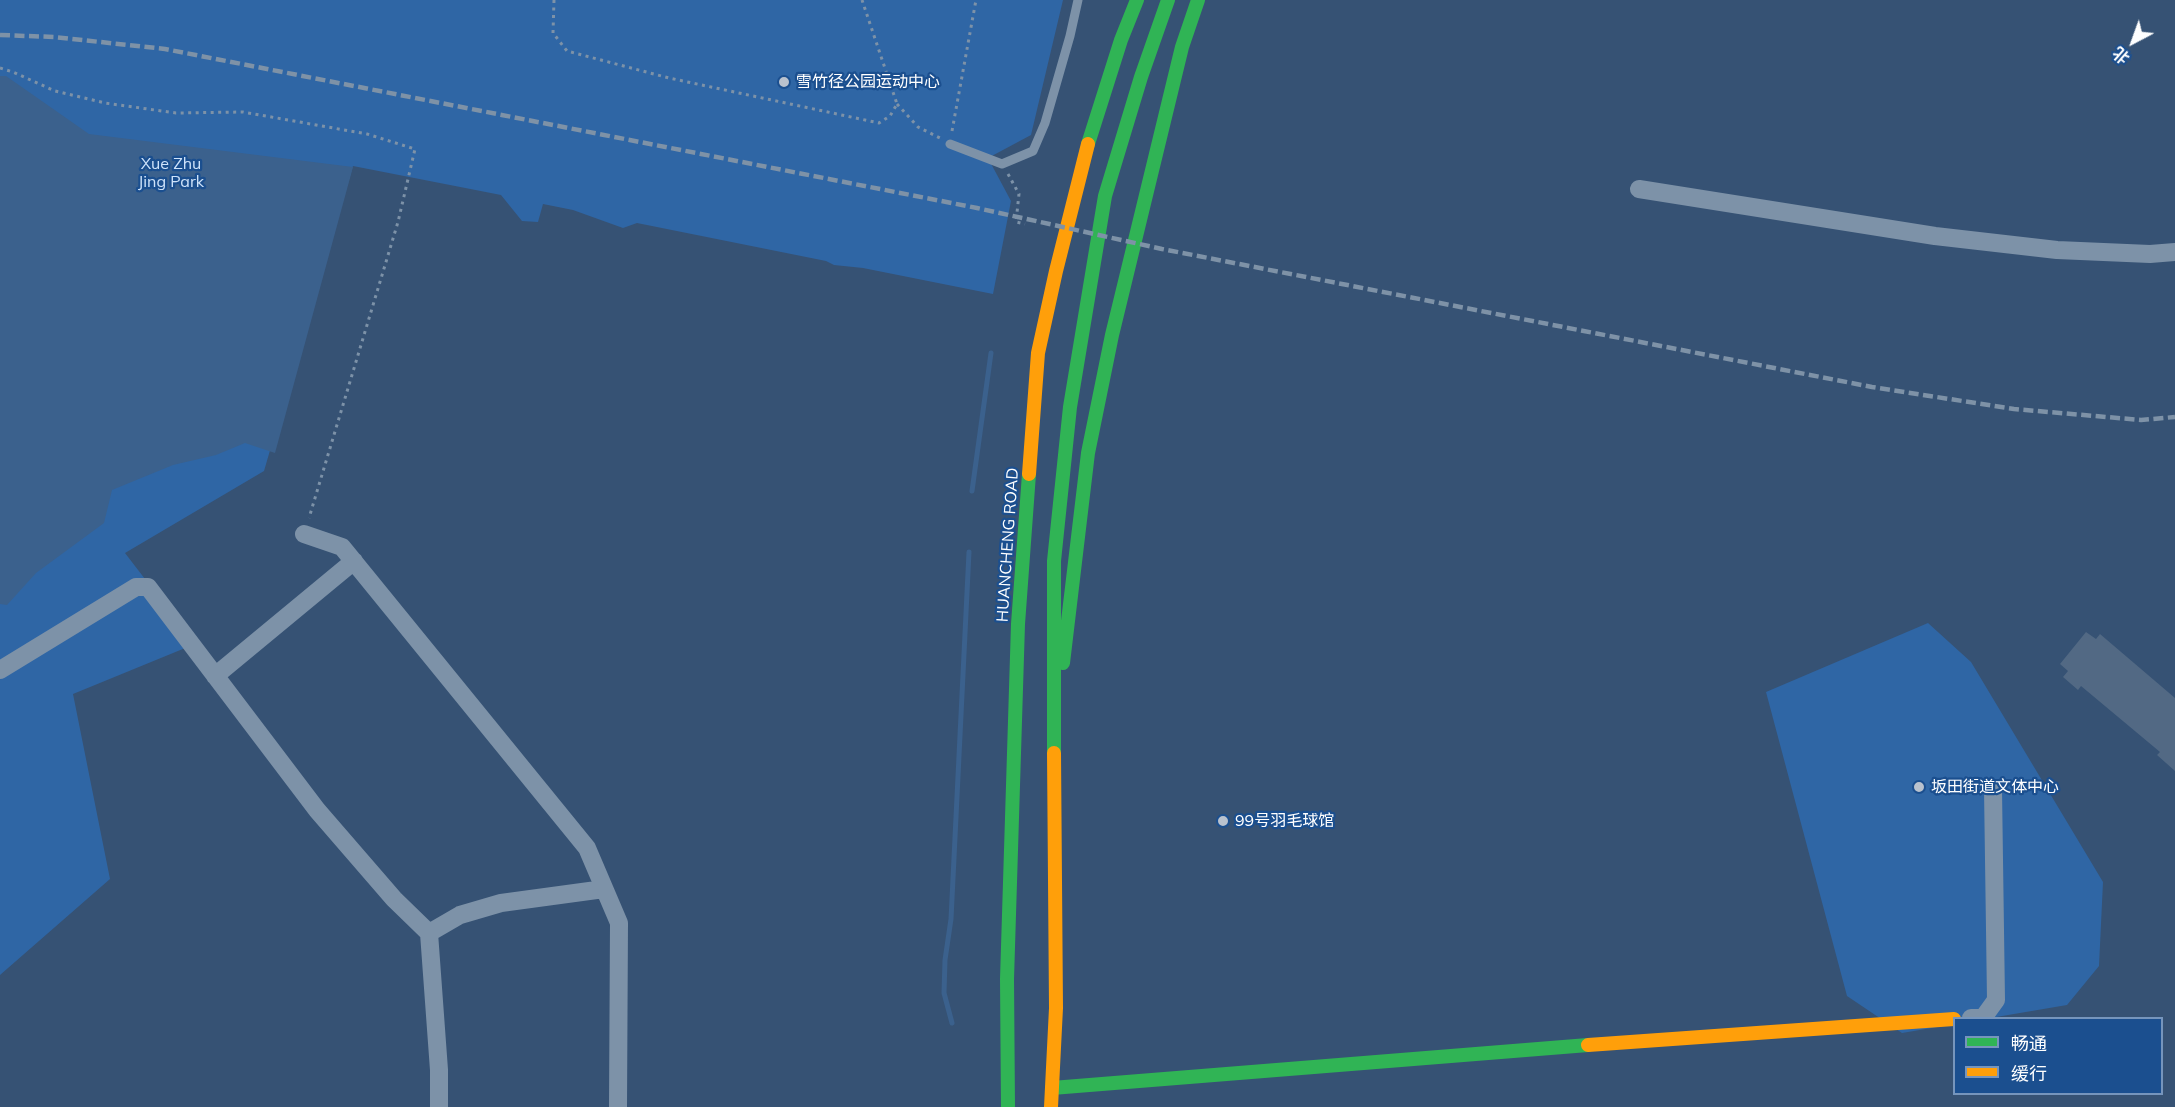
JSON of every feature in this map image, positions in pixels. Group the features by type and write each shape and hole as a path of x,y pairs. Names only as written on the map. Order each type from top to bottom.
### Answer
{"main road":[{"name":"HUANCHENG ROAD","path":"1008,1107 1007,979 1018,624 1038,353 1089,141 1121,40 1137,0"},
{"path":"1051,1107 1056,1008 1054,561 1070,406 1105,196 1141,77 1168,0"},
{"path":"1054,749 1088,453 1112,335 1148,185 1182,47 1198,0"},
{"path":"1052,1088 1611,1043 1953,1019"}],"street":[{"path":"1639,189 1946,237 2057,250 2150,254 2175,252"},
{"path":"304,534 342,547 587,848 619,923 618,1107"},
{"path":"215,676 354,561"},
{"path":"0,670 136,587 147,586 317,810 394,899 429,933 439,1070 439,1107"},
{"path":"1984,1017 1996,1000 1993,789"},
{"path":"429,933 460,915 501,903 604,889"}],"lane":[{"path":"950,144 1002,164 1033,151 1045,123 1078,0"}],"path":[{"path":"554,0 553,33 567,51 669,78 879,123 890,116 897,104"},
{"path":"862,0 897,104 918,127 950,144 976,0"},
{"path":"0,68 55,91 105,103 176,113 243,112 367,134 415,149 398,222 304,534"},
{"path":"1002,164 1019,194 1016,222 1025,224"}],"green space":[{"name":"Xue Zhu Jing Park","path":"0,0 1063,0 1031,135 988,158 1011,201 993,294 863,268 834,265 826,261 637,223 623,228 573,210 543,204 538,222 522,221 501,195 353,166 264,471 125,553 195,644 73,694 110,879 0,975"},
{"name":"坂田街道文体中心","path":"1928,623 1971,662 2103,882 2099,966 2067,1005 1996,1017 1953,1017 1953,1024 1902,1033 1847,996 1766,692"}],"shaded area":[{"path":"0,76 6,76 89,134 353,167 275,453 245,443 216,455 173,465 112,490 104,523 36,573 7,605 0,604"}],"building":[{"path":"2086,632 2096,639 2100,634 2175,698 2175,771 2157,755 2160,752 2081,686 2078,690 2063,677 2068,671 2060,664"}],"waterway":[{"path":"972,491 991,353"},
{"path":"952,1023 944,993 945,960 951,919 969,552"}],"railway":[{"path":"0,35 54,37 165,49 977,208 1162,249 1872,387 2014,409 2141,420 2175,417"}],"traffic: fast":[{"path":"1088,144 1121,40 1137,0"},
{"path":"1054,753 1054,561 1070,407 1105,196 1141,77 1168,0"},
{"path":"1063,663 1088,453 1112,335 1182,47 1198,0"},
{"path":"1008,1107 1007,979 1018,624 1029,474"},
{"path":"1052,1088 1588,1045"}],"traffic: slow":[{"path":"1029,474 1038,353 1088,144"},
{"path":"1051,1107 1056,1008 1054,753"},
{"path":"1588,1045 1953,1019"}],"place":[{"name":"雪竹径公园运动中心","path":"784,82"},
{"name":"坂田街道文体中心","path":"1919,787"},
{"name":"99号羽毛球馆","path":"1223,821"}]}
